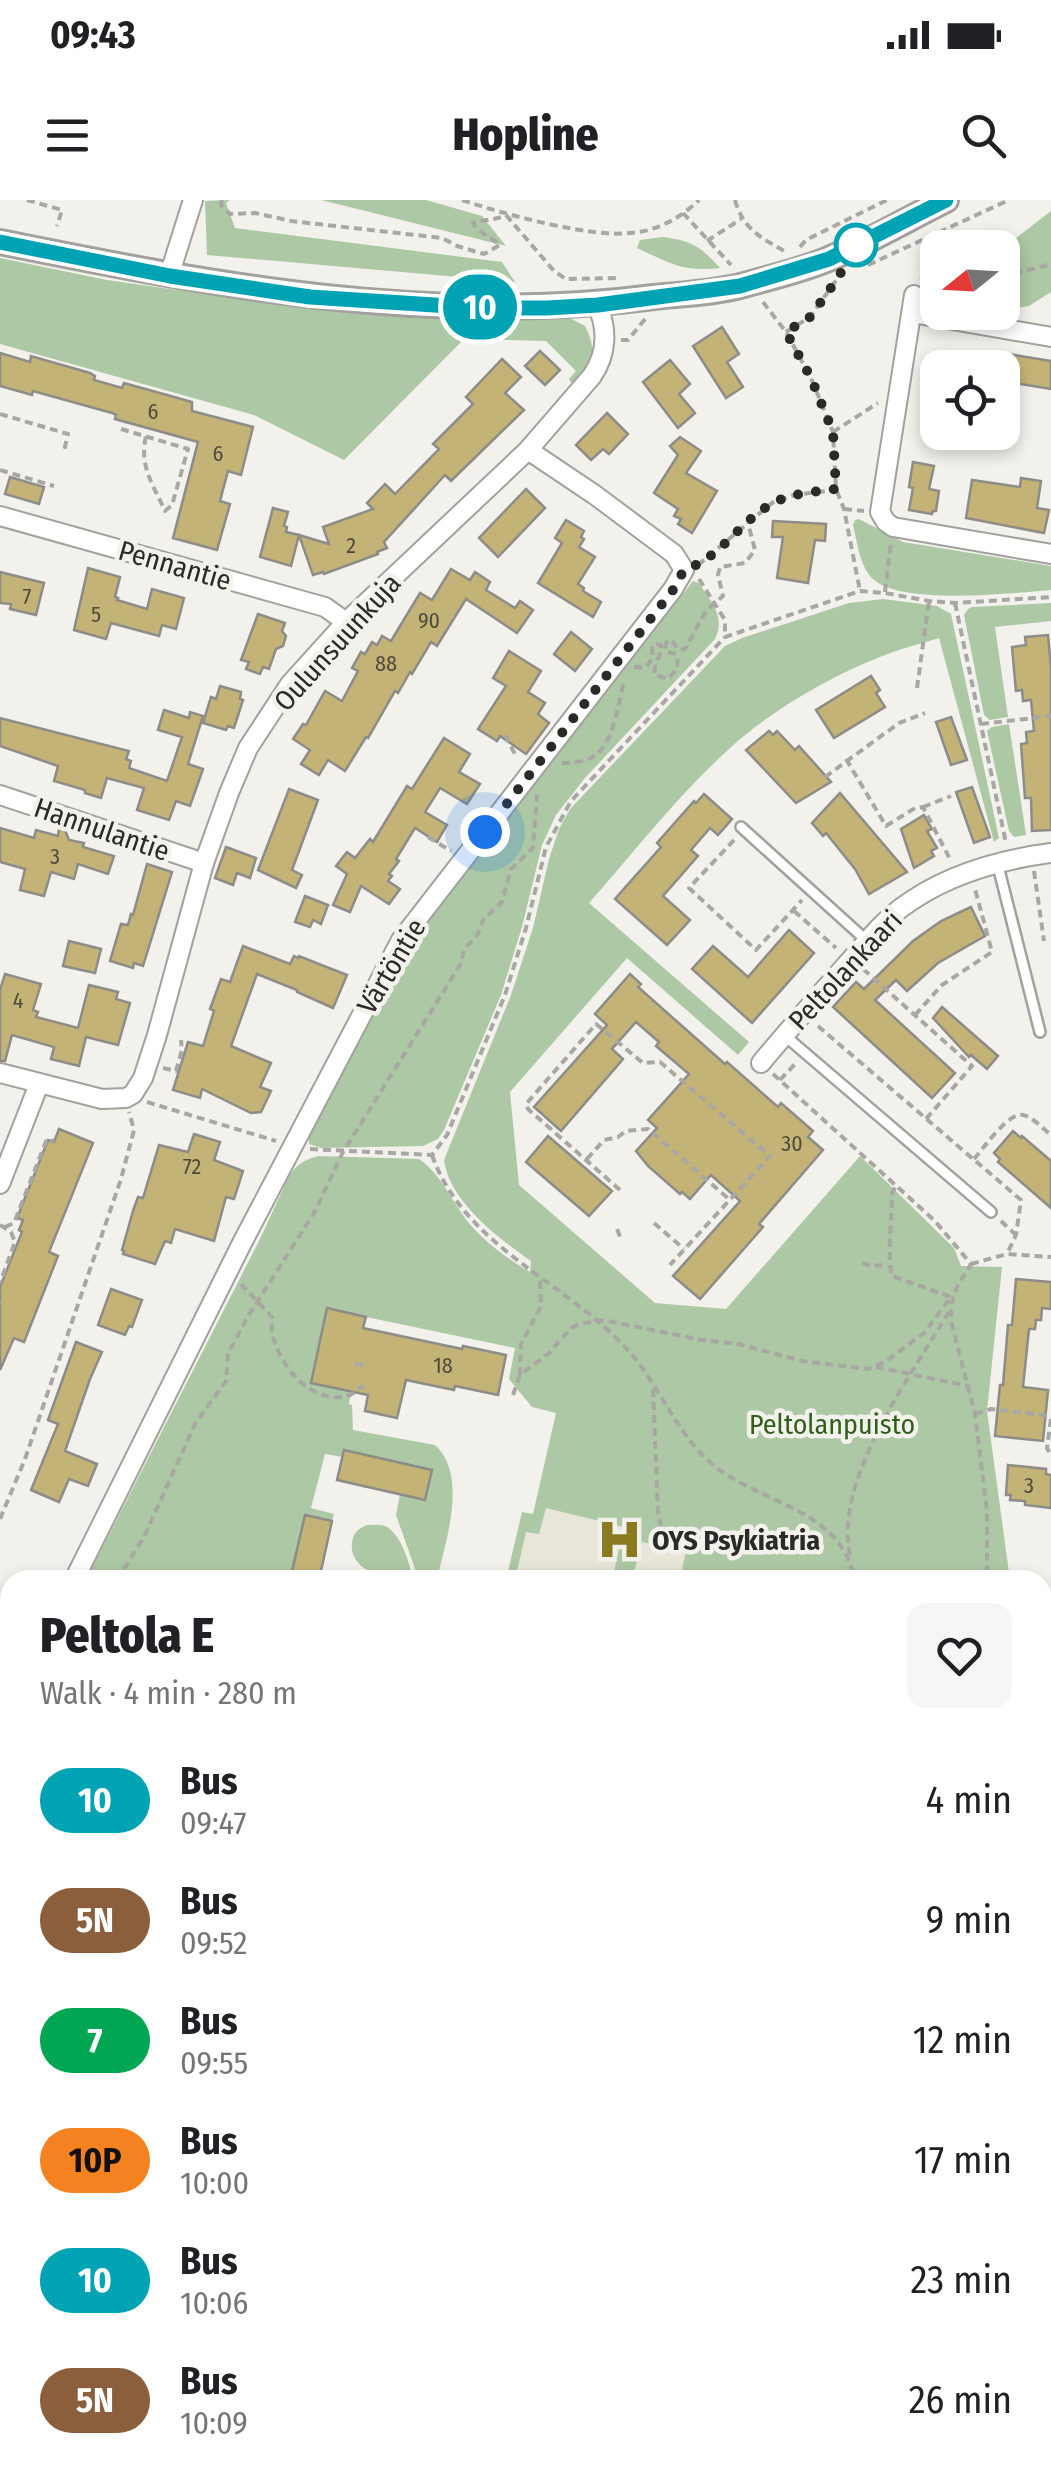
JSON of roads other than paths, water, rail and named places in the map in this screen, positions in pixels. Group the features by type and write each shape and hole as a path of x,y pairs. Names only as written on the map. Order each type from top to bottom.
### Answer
{"main road":[{"path":"0,242 170,276 310,297 481,308 547,308 740,286 829,259 946,200"}],"street":[{"path":"170,276 193,200"},
{"path":"1051,337 913,304 880,512 893,527 1051,554"},
{"name":"Oulunsuunkuja","path":"39,1084 102,1100 129,1096 143,1078 204,863 248,748 290,684 346,622 528,450 599,365 604,352 604,320 598,305"},
{"name":"Värtöntie","path":"79,1570 227,1272 401,940 462,860 534,781 684,570 674,554 528,450"},
{"name":"Pennantie","path":"0,516 325,607 346,622"},
{"name":"Hannulantie","path":"0,795 204,863"},
{"name":"Peltolankaari","path":"761,1063 901,908 927,891 974,870 1051,853"},
{"path":"0,1073 39,1084 0,1184"}],"lane":[{"path":"743,828 811,890 867,950"},
{"path":"1002,865 1040,1032"},
{"path":"784,1034 991,1212"}],"place":[{"name":"OYS Psykiatria","path":"619,1540"}],"park label":[{"name":"Peltolanpuisto","path":"832,1424"}]}
